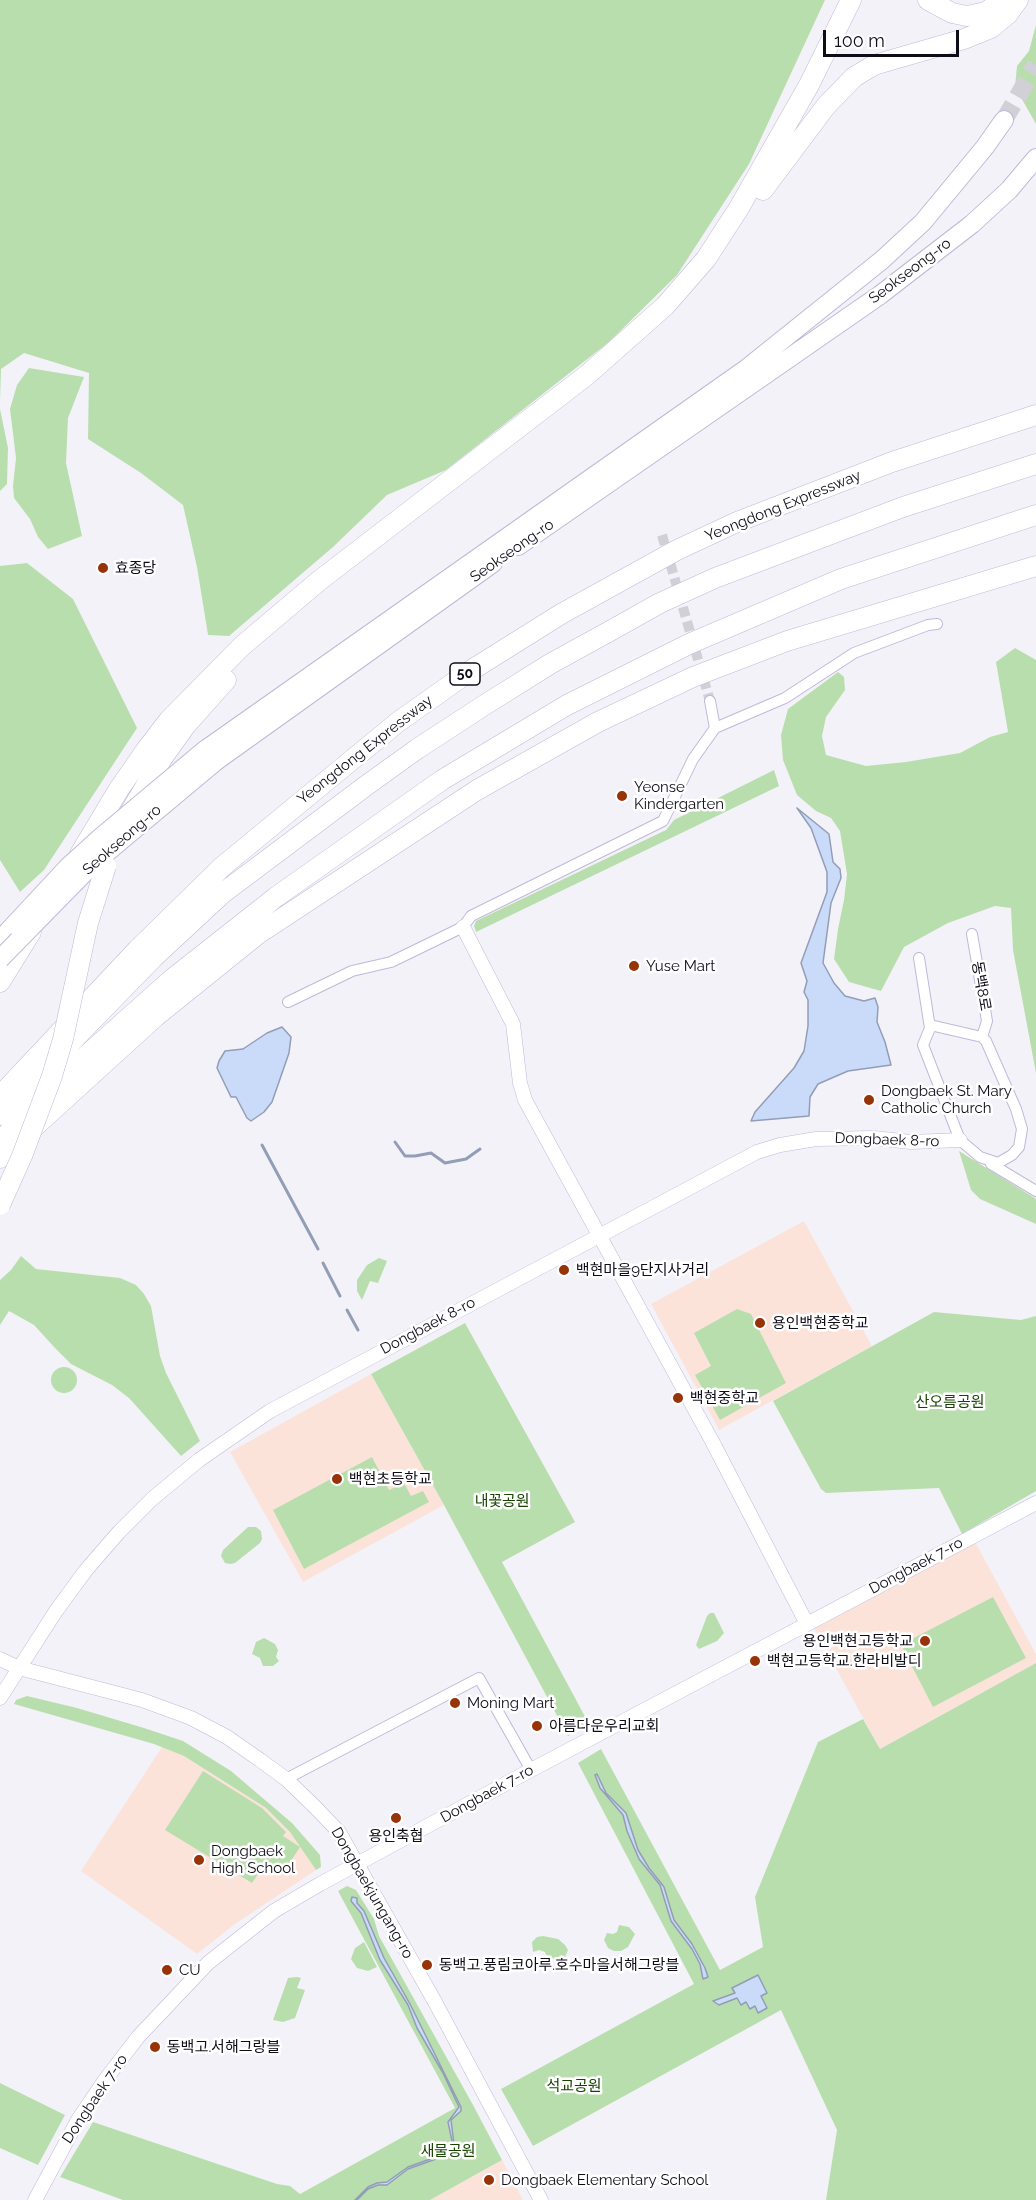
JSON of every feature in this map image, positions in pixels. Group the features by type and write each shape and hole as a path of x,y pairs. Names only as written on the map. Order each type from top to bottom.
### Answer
{"highway":[{"path":"0,982 119,789 146,750 192,696 242,646 320,579 587,375 665,306 699,267 767,162 809,85 851,0"},
{"path":"766,186 863,0"},
{"path":"928,0 944,10 966,16 986,12 1003,0"},
{"path":"0,1205 22,1156 63,1039 88,923 106,866 130,810 163,757 207,700 251,653 328,585 593,383 670,311 713,264 766,186 826,106 854,77 874,64 964,39 991,28 1008,14 1018,0"},
{"path":"0,940 68,867 143,800 211,755 756,361 882,260 923,222 959,181 1004,120"},
{"name":"Seokseong-ro","path":"0,959 94,863 211,755 880,295 972,224 1009,190 1036,158"},
{"name":"Yeongdong Expressway","path":"0,1096 137,950 223,866 398,722 470,671 561,614 677,550 737,522 892,462 1036,415"},
{"name":"Yeongdong Expressway","path":"0,1115 154,957 223,893 400,761 550,664 660,603 716,578 903,507 1036,464"},
{"path":"0,1142 41,1096 172,978 276,897 442,780 567,705 688,644 841,579 1036,516"},
{"path":"0,1158 155,1017 258,934 477,790 598,722 693,677 787,641 1036,566"}],"street":[{"path":"288,1002 352,971 391,962 463,927 471,916 663,821 693,759 715,728 785,698 854,653 928,625 937,624"},
{"path":"710,701 715,728"},
{"path":"463,927 513,1024 520,1083 525,1100 712,1441 807,1624"},
{"name":"동백8로","path":"972,934 987,1021 982,1037"},
{"path":"919,958 930,1024 923,1045 960,1140 980,1157 1036,1191"},
{"path":"930,1024 982,1037 986,1041 1022,1129 1019,1147 1012,1155 998,1163 980,1157"},
{"name":"Dongbaek 8-ro","path":"0,1698 56,1611 103,1550 152,1499 199,1460 270,1411 745,1158 780,1145 816,1139 911,1142 960,1140"},
{"name":"Dongbaek 7-ro","path":"35,2200 60,2151 92,2099 138,2037 208,1963 285,1904 531,1770 1036,1503"},
{"name":"Dongbaekjungang-ro","path":"0,1659 19,1668 142,1700 191,1718 227,1737 286,1779 339,1832 441,2013 541,2200"},
{"path":"286,1779 479,1678 531,1770"}],"shaded area":[{"name":"용인백현중학교","path":"804,1221 872,1346 719,1430 651,1304"},
{"name":"백현초등학교","path":"371,1374 444,1505 303,1582 230,1452"},
{"name":"용인백현고등학교","path":"974,1540 1036,1654 1036,1663 880,1749 814,1628"},
{"name":"Dongbaek High School","path":"162,1747 184,1756 266,1808 290,1832 316,1870 235,1924 197,1954 81,1871"},
{"name":"Dongbaek Elementary School","path":"502,2160 523,2200 430,2200"}],"green space":[{"path":"0,0 825,0 749,164 677,275 609,342 446,470 387,495 333,547 229,636 208,635 197,567 183,505 141,473 88,439 89,373 24,353 1,369 0,401"},
{"path":"1036,25 1036,124 1015,87 1017,66 1029,51"},
{"path":"29,368 84,377 68,418 66,463 82,536 48,549 14,498 16,458 10,409 17,385"},
{"path":"0,409 8,448 7,484 0,491"},
{"path":"27,563 73,599 137,728 44,870 20,892 0,860 0,566"},
{"path":"1015,648 1036,660 1036,1073 1013,950 1011,908 995,906 948,923 904,947 881,991 849,982 834,959 847,874 840,831 831,818 816,811 797,795 783,760 781,735 788,709 838,672 844,677 845,690 826,717 822,736 826,755 866,766 960,753 990,737 1008,732 996,662"},
{"path":"774,770 779,786 476,932 474,926 476,921 666,830 674,820"},
{"path":"959,1151 1036,1199 1036,1224 980,1199 971,1190"},
{"path":"21,1256 36,1269 120,1278 136,1285 151,1306 160,1356 166,1373 200,1441 181,1456 129,1398 112,1385 71,1364 34,1325 9,1311 0,1325 0,1280"},
{"path":"379,1258 387,1261 378,1283 370,1281 362,1300 357,1291 357,1280 367,1265"},
{"path":"737,1309 751,1314 786,1383 720,1420 695,1375 711,1366 694,1333"},
{"name":"산오름공원","path":"934,1312 1021,1320 1036,1316 1036,1491 962,1534 939,1488 826,1493 821,1489 773,1401"},
{"name":"내꽃공원","path":"465,1323 575,1522 502,1562 589,1724 568,1736 371,1374"},
{"path":"64,1367 73,1371 77,1380 73,1389 64,1393 55,1389 51,1380 55,1371"},
{"path":"372,1457 389,1490 404,1483 411,1496 423,1491 429,1502 304,1569 273,1510"},
{"path":"248,1527 256,1527 261,1531 260,1543 235,1563 225,1563 221,1556 223,1550"},
{"path":"993,1597 1026,1658 933,1707 903,1649 906,1642"},
{"path":"714,1613 724,1633 717,1641 699,1649 696,1645 707,1616"},
{"path":"264,1638 275,1644 278,1650 276,1657 279,1661 273,1666 263,1666 260,1658 252,1654 256,1642"},
{"name":"석교공원","path":"1036,1663 1036,2200 826,2200 837,2130 781,2010 533,2146 501,2089 694,1984 578,1763 601,1749 720,1970 763,1947 755,1897 818,1742 863,1719 880,1749","holes":["597,1774 606,1793 625,1813 636,1845 645,1862 664,1887 674,1920 692,1944 705,1968 707,1977 703,1979 700,1964 688,1942 678,1931 660,1885 639,1859 623,1815 600,1788"]},
{"path":"27,1696 77,1708 183,1741 231,1771 292,1823 320,1855 321,1867 316,1870 290,1832 266,1808 184,1756 154,1744 14,1704 16,1700"},
{"path":"203,1771 262,1808 286,1832 283,1836 300,1847 284,1872 267,1861 252,1883 165,1830"},
{"name":"새물공원","path":"347,1886 356,1890 374,1919 379,1936 502,2160 430,2200 123,2200 60,2177 93,2122 277,2184 290,2186 300,2194 455,2108 338,1891"},
{"path":"619,1925 629,1927 635,1934 628,1947 621,1951 614,1951 608,1948 604,1940 607,1933 617,1932"},
{"path":"537,1937 558,1939 565,1945 568,1950 565,1957 555,1959 547,1957 545,1952 539,1950 533,1952 532,1942"},
{"path":"364,1942 377,1967 368,1971 357,1968 351,1959 355,1948"},
{"path":"288,1978 301,1978 297,1988 305,1990 295,2018 283,2022 273,2020"},
{"path":"0,2083 65,2115 38,2165 0,2148"}],"water":[{"path":"797,808 829,834 833,862 840,869 841,878 831,903 823,963 834,983 845,996 864,1001 875,998 878,1007 877,1022 891,1065 848,1071 818,1084 810,1097 809,1116 751,1121 755,1112 794,1068 804,1051 808,1026 808,1000 804,992 807,981 801,963 827,892 827,872 811,828"},
{"path":"282,1027 291,1037 289,1053 272,1102 264,1112 251,1121 247,1118 236,1097 231,1097 217,1068 219,1061 225,1051 243,1049 267,1033"},
{"path":"597,1774 606,1793 626,1813 638,1850 664,1887 674,1920 692,1944 708,1977 703,1979 700,1964 692,1949 671,1921 660,1885 639,1859 623,1815 600,1788 595,1775"},
{"path":"352,1897 357,1898 357,1903 364,1911 384,1958 410,2004 461,2107 461,2111 451,2120 454,2144 452,2148 436,2159 408,2169 387,2185 378,2185 368,2189 357,2200 355,2200 368,2187 387,2182 408,2167 436,2157 449,2149 452,2141 448,2122 459,2107 443,2073 417,2028 408,2005 380,1960 361,1913 351,1901"},
{"path":"758,1975 767,1993 761,1996 767,2008 758,2013 755,2006 750,2009 746,2002 741,2005 737,1998 719,2005 713,2001 735,1993 732,1988"}],"waterway":[{"path":"395,1142 405,1156 431,1153 445,1163 466,1159 480,1149"},
{"path":"262,1145 318,1249"},
{"path":"323,1263 340,1296"},
{"path":"347,1310 358,1330"}],"tunnel":[{"path":"1004,120 1036,65"},
{"path":"662,535 710,701"}],"place":[{"name":"효종당","path":"103,568"},
{"name":"Yeonse Kindergarten","path":"622,796"},
{"name":"Yuse Mart","path":"634,966"},
{"name":"Dongbaek St. Mary Catholic Church","path":"869,1100"},
{"name":"백현마을9단지사거리","path":"564,1270"},
{"name":"용인백현중학교","path":"760,1323"},
{"name":"백현중학교","path":"678,1398"},
{"name":"백현초등학교","path":"337,1479"},
{"name":"용인백현고등학교","path":"925,1641"},
{"name":"백현고등학교.한라비발디","path":"755,1661"},
{"name":"Moning Mart","path":"455,1703"},
{"name":"아름다운우리교회","path":"537,1726"},
{"name":"용인축협","path":"396,1818"},
{"name":"Dongbaek High School","path":"199,1860"},
{"name":"동백고.풍림코아루.호수마을서해그랑블","path":"427,1965"},
{"name":"CU","path":"167,1970"},
{"name":"동백고.서해그랑블","path":"155,2047"},
{"name":"Dongbaek Elementary School","path":"489,2180"}]}
